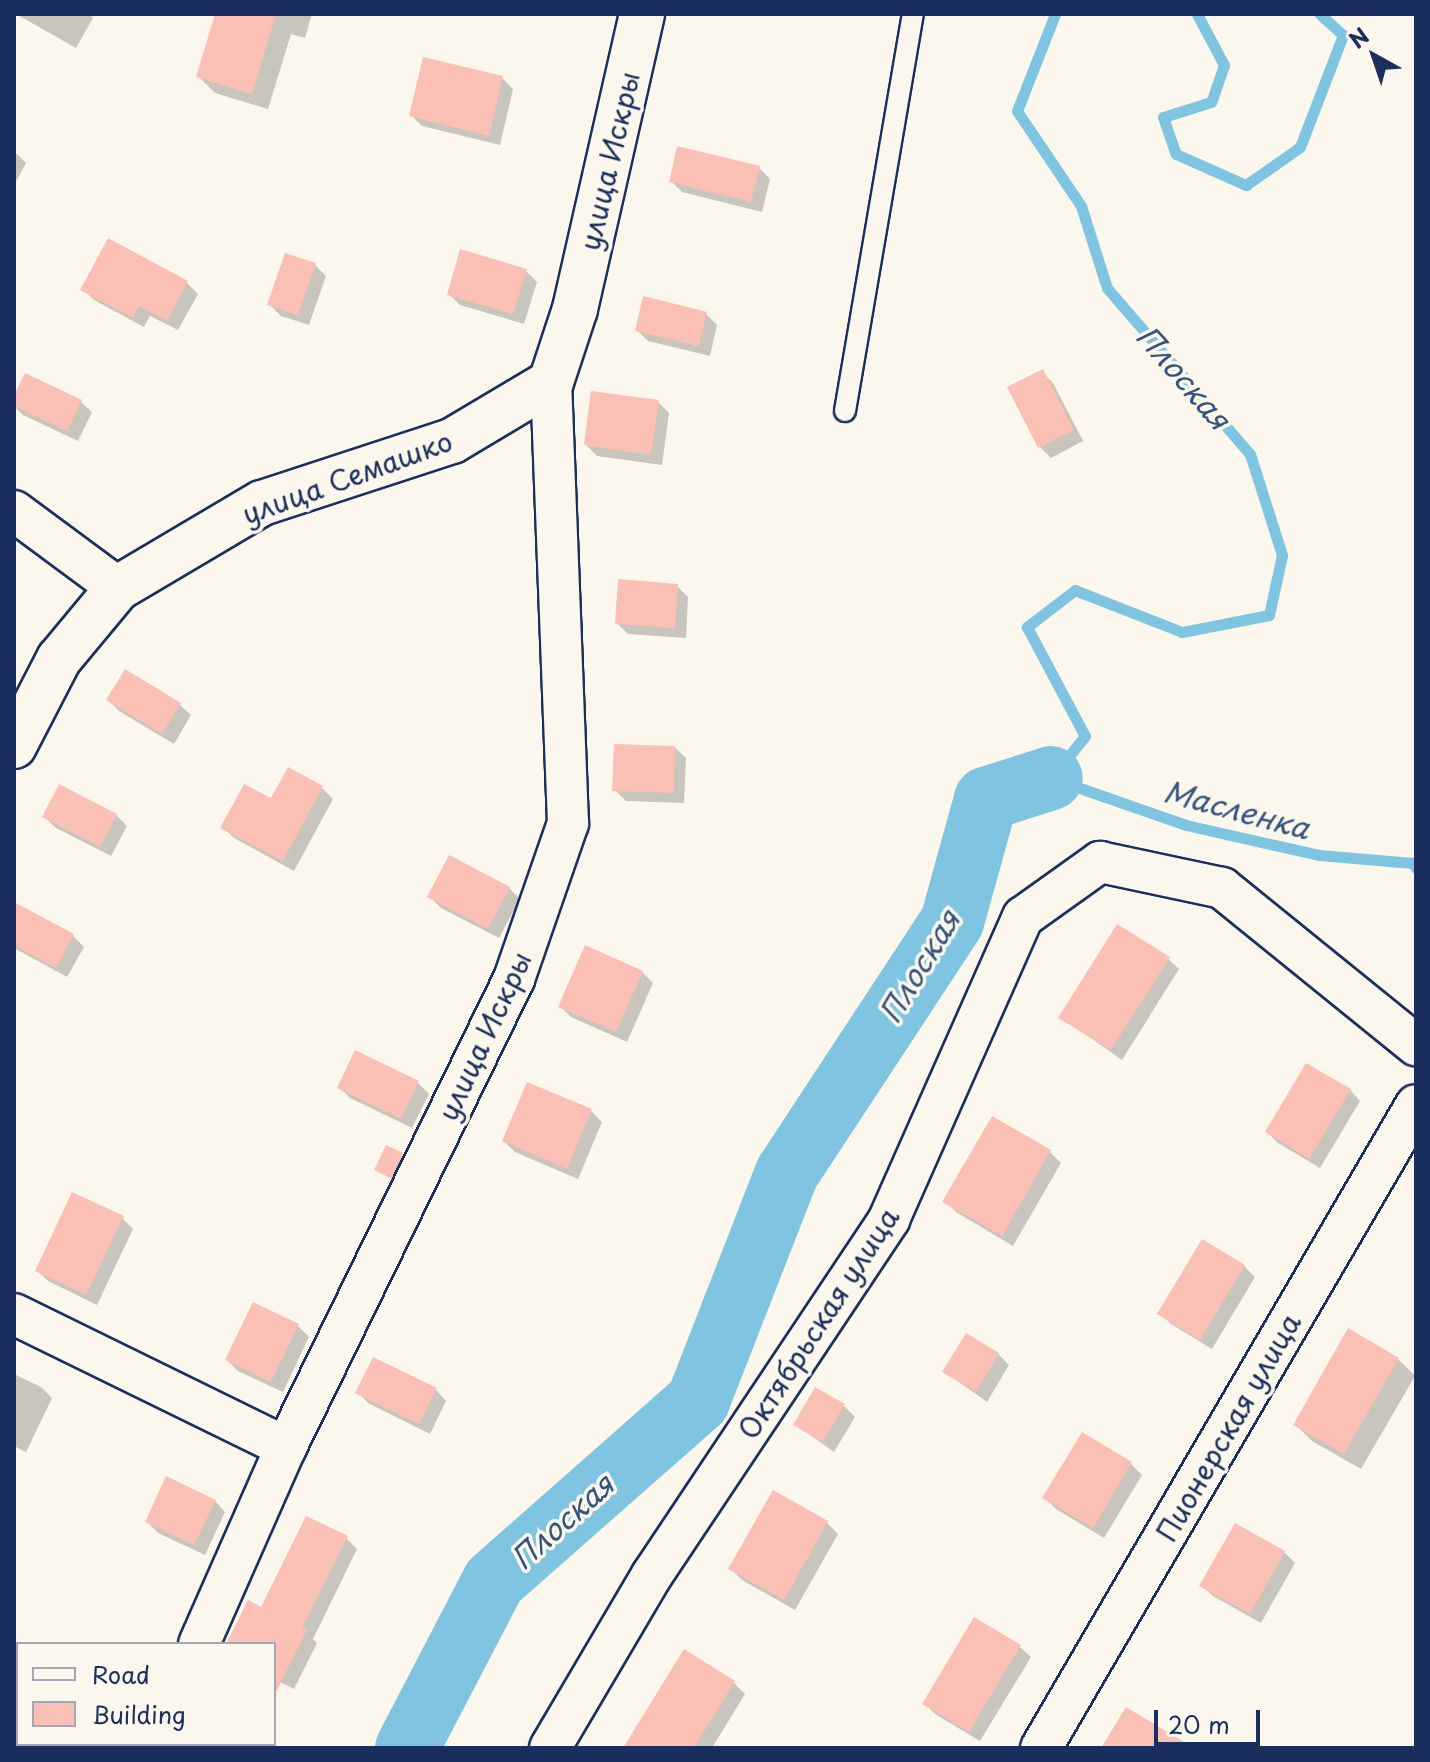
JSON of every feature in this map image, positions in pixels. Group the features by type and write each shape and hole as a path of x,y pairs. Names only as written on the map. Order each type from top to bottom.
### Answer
{"main road":[{"name":"улица Искры","path":"551,382 575,309 642,14"},
{"name":"улица Семашко","path":"14,746 59,659 118,588 262,503 452,441 551,382"}],"street":[{"name":"улица Искры","path":"200,1642 286,1447 514,979 568,823 551,382"},
{"path":"14,511 118,588"},
{"name":"Октябрьская улица","path":"550,1748 652,1575 889,1219 1023,917 1100,862 1222,888 1416,1045"},
{"name":"Пионерская улица","path":"1041,1748 1416,1105"},
{"path":"14,1314 286,1447"}],"lane":[{"path":"845,411 913,14"}],"building":[{"path":"215,14 276,14 252,94 196,77"},
{"path":"423,57 503,76 489,136 409,116"},
{"path":"677,146 760,166 751,202 669,182"},
{"path":"108,238 188,281 167,321 139,306 133,318 80,290"},
{"path":"460,249 527,269 513,314 447,295"},
{"path":"285,253 316,263 298,315 267,305"},
{"path":"643,296 707,312 699,346 635,331"},
{"path":"1043,369 1074,430 1038,448 1007,387"},
{"path":"25,373 82,400 67,431 14,406 14,395"},
{"path":"591,391 659,400 651,455 584,445"},
{"path":"618,579 678,584 675,628 615,624"},
{"path":"125,669 181,703 162,734 106,700"},
{"path":"614,744 675,746 674,793 612,791"},
{"path":"288,767 323,786 283,861 220,828 244,784 271,798"},
{"path":"59,784 117,814 100,847 42,817"},
{"path":"449,855 510,887 488,929 427,897"},
{"path":"14,902 74,934 56,968 14,945"},
{"path":"1117,924 1170,957 1111,1050 1058,1018"},
{"path":"585,945 643,971 616,1032 558,1007"},
{"path":"355,1050 419,1081 401,1119 337,1088"},
{"path":"1306,1063 1351,1089 1309,1159 1265,1132"},
{"path":"527,1082 592,1109 567,1169 502,1141"},
{"path":"992,1116 1051,1150 1002,1236 942,1202"},
{"path":"386,1145 403,1153 391,1178 374,1170"},
{"path":"72,1192 124,1216 86,1295 35,1271"},
{"path":"1202,1239 1245,1265 1200,1340 1157,1314"},
{"path":"253,1302 299,1324 271,1382 225,1360"},
{"path":"1348,1328 1399,1358 1344,1454 1293,1425"},
{"path":"966,1333 999,1353 976,1392 942,1372"},
{"path":"373,1357 437,1388 419,1424 355,1393"},
{"path":"815,1387 845,1404 823,1442 793,1425"},
{"path":"1082,1432 1132,1462 1093,1528 1042,1498"},
{"path":"166,1476 216,1500 194,1545 145,1522"},
{"path":"773,1490 828,1521 784,1600 728,1569"},
{"path":"306,1516 348,1536 302,1628 307,1630 276,1692 276,1642 227,1642 248,1600 261,1607"},
{"path":"1235,1523 1285,1551 1250,1614 1199,1586"},
{"path":"974,1617 1021,1645 969,1732 922,1704"},
{"path":"684,1649 735,1681 694,1748 623,1748"},
{"path":"1126,1707 1194,1748 1101,1748"}],"waterway":[{"name":"Плоская","path":"1055,14 1017,111 1081,206 1107,288 1250,454 1282,555 1269,615 1182,632 1075,590 1027,627 1085,736 1051,778 1186,825 1319,855 1413,863 1416,868"},
{"name":"Плоская","path":"1197,14 1224,65 1211,102 1163,117 1176,154 1246,185 1300,147 1343,35 1320,14"},
{"name":"Плоская","path":"407,1748 494,1581 698,1401 787,1173 952,922 986,799 1051,778"}],"water label":[{"name":"Масленка","path":"1237,809"}]}
